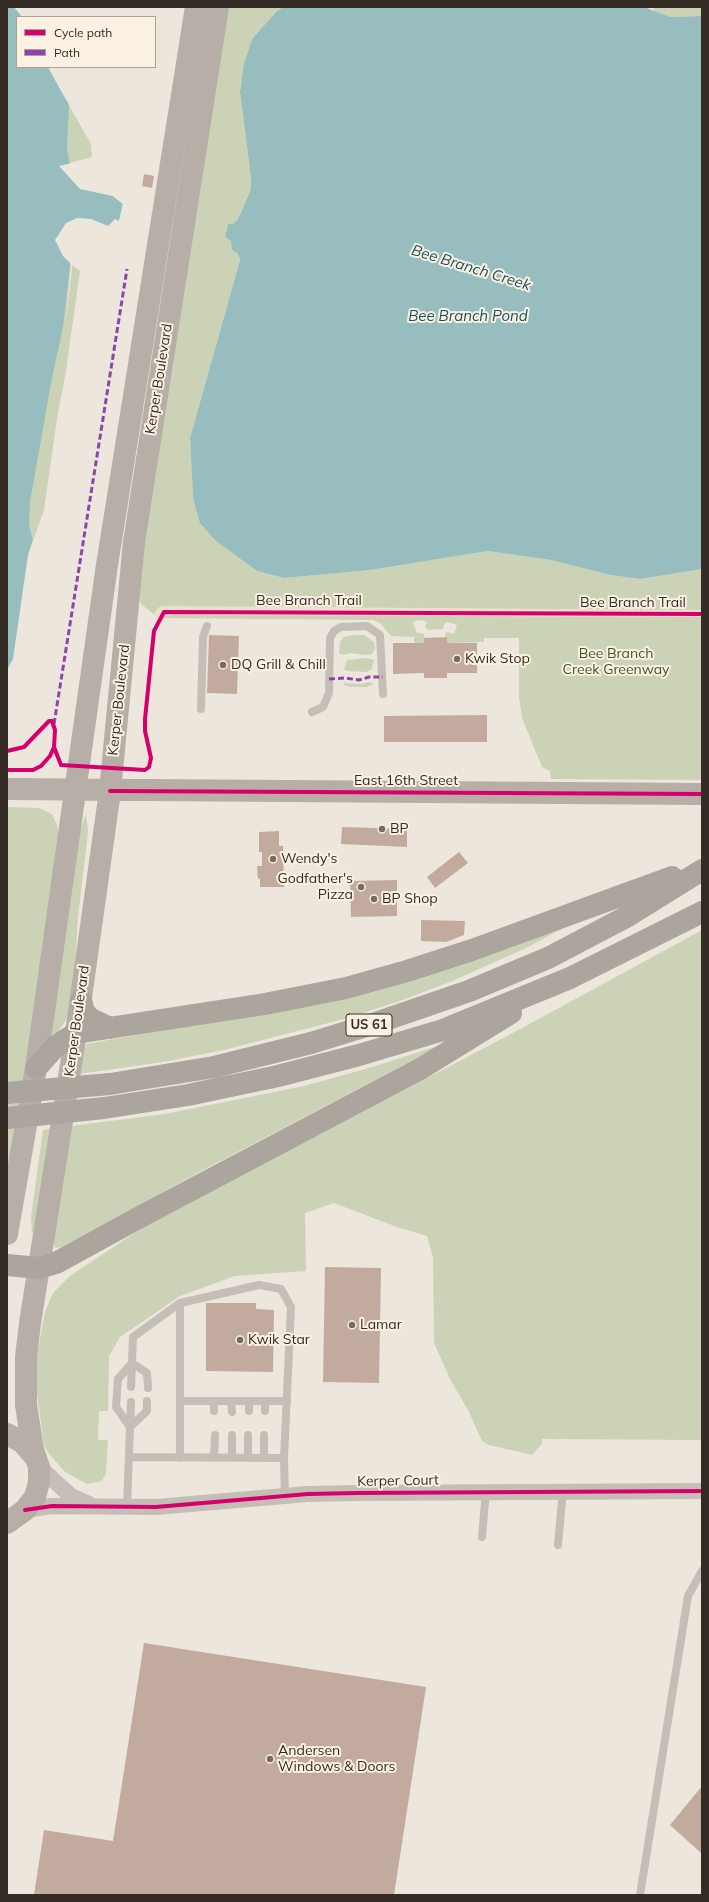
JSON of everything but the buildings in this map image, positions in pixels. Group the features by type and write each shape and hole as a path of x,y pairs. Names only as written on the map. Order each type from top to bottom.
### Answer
{"highway":[{"path":"36,1068 56,1046 76,1033 264,1004 346,988 407,971 472,950 660,882 702,863"},
{"name":"US 61","path":"7,1093 110,1084 214,1067 311,1043 376,1023 469,992 548,958 628,916 702,870"},
{"name":"US 61","path":"7,1118 104,1108 188,1096 278,1076 359,1055 443,1030 570,978 702,912"},
{"path":"7,1265 39,1268 56,1263 422,1068 570,978"},
{"path":"81,1000 84,1012 91,1019 110,1028"}],"main road":[{"name":"Kerper Boulevard","path":"7,1234 36,1068 77,790 108,564 196,7"},
{"name":"Kerper Boulevard","path":"14,1516 35,1497 38,1490 37,1462 26,1405 25,1382 30,1323 81,1000 110,790 134,542 218,7"},
{"name":"East 16th Street","path":"7,789 702,794"},
{"path":"7,1434 22,1442 37,1462"}],"street":[{"path":"37,1462 71,1496 94,1507"},
{"name":"Kerper Court","path":"14,1516 52,1506 189,1506 284,1496 358,1493 563,1490 702,1491"}],"lane":[{"path":"201,710 203,637 204,630 207,626"},
{"path":"312,712 323,706 329,693 330,638 334,631 341,627 367,626 380,635 383,694"},
{"path":"131,1387 133,1337 180,1303 259,1285 280,1289 291,1307 284,1458 284,1496"},
{"path":"180,1303 180,1458"},
{"path":"132,1363 147,1373 148,1388"},
{"path":"130,1426 116,1407 118,1379 132,1363"},
{"path":"265,1400 265,1411"},
{"path":"130,1426 147,1411 147,1401"},
{"path":"180,1401 287,1401"},
{"path":"214,1401 214,1411"},
{"path":"231,1401 232,1412"},
{"path":"249,1401 249,1411"},
{"path":"127,1507 131,1402"},
{"path":"264,1434 264,1458"},
{"path":"214,1458 215,1435"},
{"path":"232,1435 232,1458"},
{"path":"248,1435 248,1458"},
{"path":"129,1457 284,1458"},
{"path":"558,1545 563,1490"},
{"path":"482,1537 486,1491"},
{"path":"640,1895 688,1596 702,1572"}],"green space":[{"name":"Bee Branch Creek Greenway","path":"226,7 283,7 276,12 252,39 244,63 240,92 251,178 251,189 238,219 233,224 228,224 225,237 232,241 232,250 238,254 240,260 190,438 193,498 217,542 257,571 284,578 370,570 488,551 551,560 610,575 640,579 702,569 702,780 551,779 550,771 542,767 522,718 519,697 519,638 484,638 484,642 447,643 445,634 447,632 454,634 457,626 455,624 447,622 444,624 443,629 428,630 425,627 427,622 422,620 415,621 413,623 417,633 424,634 424,643 414,643 414,637 391,636 380,623 373,620 159,618 141,604 137,598 152,471"},
{"path":"653,7 702,7 702,16 670,17 655,13"},
{"path":"61,91 91,144 92,157 59,166"},
{"path":"71,264 80,271 66,371 57,419 44,510 28,555 24,530"},
{"path":"364,635 374,642 375,649 372,654 365,655 350,653 343,655 339,653 340,642 344,637"},
{"path":"367,658 374,660 372,669 367,672 347,671 344,669 347,660"},
{"path":"370,682 374,684 367,687 350,687 344,685 344,683 360,684"},
{"path":"7,807 39,808 52,814 57,825 60,839 44,956 7,1184"},
{"path":"86,814 88,832 78,917 73,999 70,1014 56,1035 50,1032 79,832"},
{"path":"571,924 526,948 450,982 397,1002 344,1019 224,1050 163,1062 79,1074 86,1044 192,1025"},
{"path":"702,930 702,1440 542,1439 542,1443 532,1455 489,1445 482,1441 469,1412 450,1379 434,1343 433,1257 427,1236 397,1227 334,1203 305,1213 306,1271 235,1276 180,1296 120,1337 109,1356 108,1411 99,1411 98,1440 108,1440 106,1473 102,1481 87,1484 65,1472 50,1455 44,1446 34,1371 45,1312 53,1293 70,1276 145,1226 511,1034"},
{"path":"446,1043 203,1170 62,1247 55,1248 53,1243 71,1126 165,1114 304,1086 376,1066"},
{"path":"54,1128 35,1230 32,1233 31,1217 43,1130"}],"shaded area":[{"path":"159,607 702,610 702,617 172,615 159,618 154,614"}],"water":[{"path":"7,7 22,7 30,16 16,16 16,68 57,68 69,104 67,149 70,166 75,179 82,187 113,196 123,204 119,221 114,227 87,225 74,233 63,327 51,383 30,502 29,525 35,549 7,699"},
{"name":"Bee Branch Pond","path":"283,7 644,7 670,17 702,16 702,569 640,579 610,575 551,560 488,551 370,570 284,578 257,571 217,542 200,523 193,498 190,438 240,260 238,254 232,250 231,241 225,237 228,224 233,224 238,219 251,189 251,178 240,92 244,63 252,39 276,12"}],"pier":[{"path":"14,7 25,7 32,16 21,16"},
{"path":"49,68 59,68 71,108"},
{"path":"72,163 77,178 83,185 114,194 125,204 121,222 110,233 88,227 81,229 76,234 65,330 71,264 63,256 55,240 66,223 77,218 91,219 108,226 115,219 119,221 123,204 113,196 80,189 59,166"},
{"path":"34,537 37,549 28,642 19,676 7,701 7,670 13,659 28,555"}],"marked path":[{"path":"54,724 127,269"},
{"path":"329,679 345,678 359,680 369,677 383,677"}],"cycle path":[{"name":"Bee Branch Trail","path":"7,751 24,747 49,721 52,721 55,730 54,747 61,765 145,770 149,767 151,758 145,731 145,719 154,631 164,612 702,614"},
{"path":"7,770 33,770 41,766 50,756 54,747"},
{"path":"110,791 702,794"},
{"path":"25,1510 52,1506 156,1507 308,1494 702,1491"}],"place":[{"name":"Kwik Stop","path":"457,659"},
{"name":"DQ Grill & Chill","path":"223,665"},
{"name":"BP","path":"382,829"},
{"name":"Wendy's","path":"273,859"},
{"name":"Godfather's Pizza","path":"361,887"},
{"name":"BP Shop","path":"374,899"},
{"name":"Lamar","path":"352,1325"},
{"name":"Kwik Star","path":"240,1340"},
{"name":"Andersen Windows & Doors","path":"270,1759"}],"water label":[{"name":"Bee Branch Creek","path":"471,268"}]}
